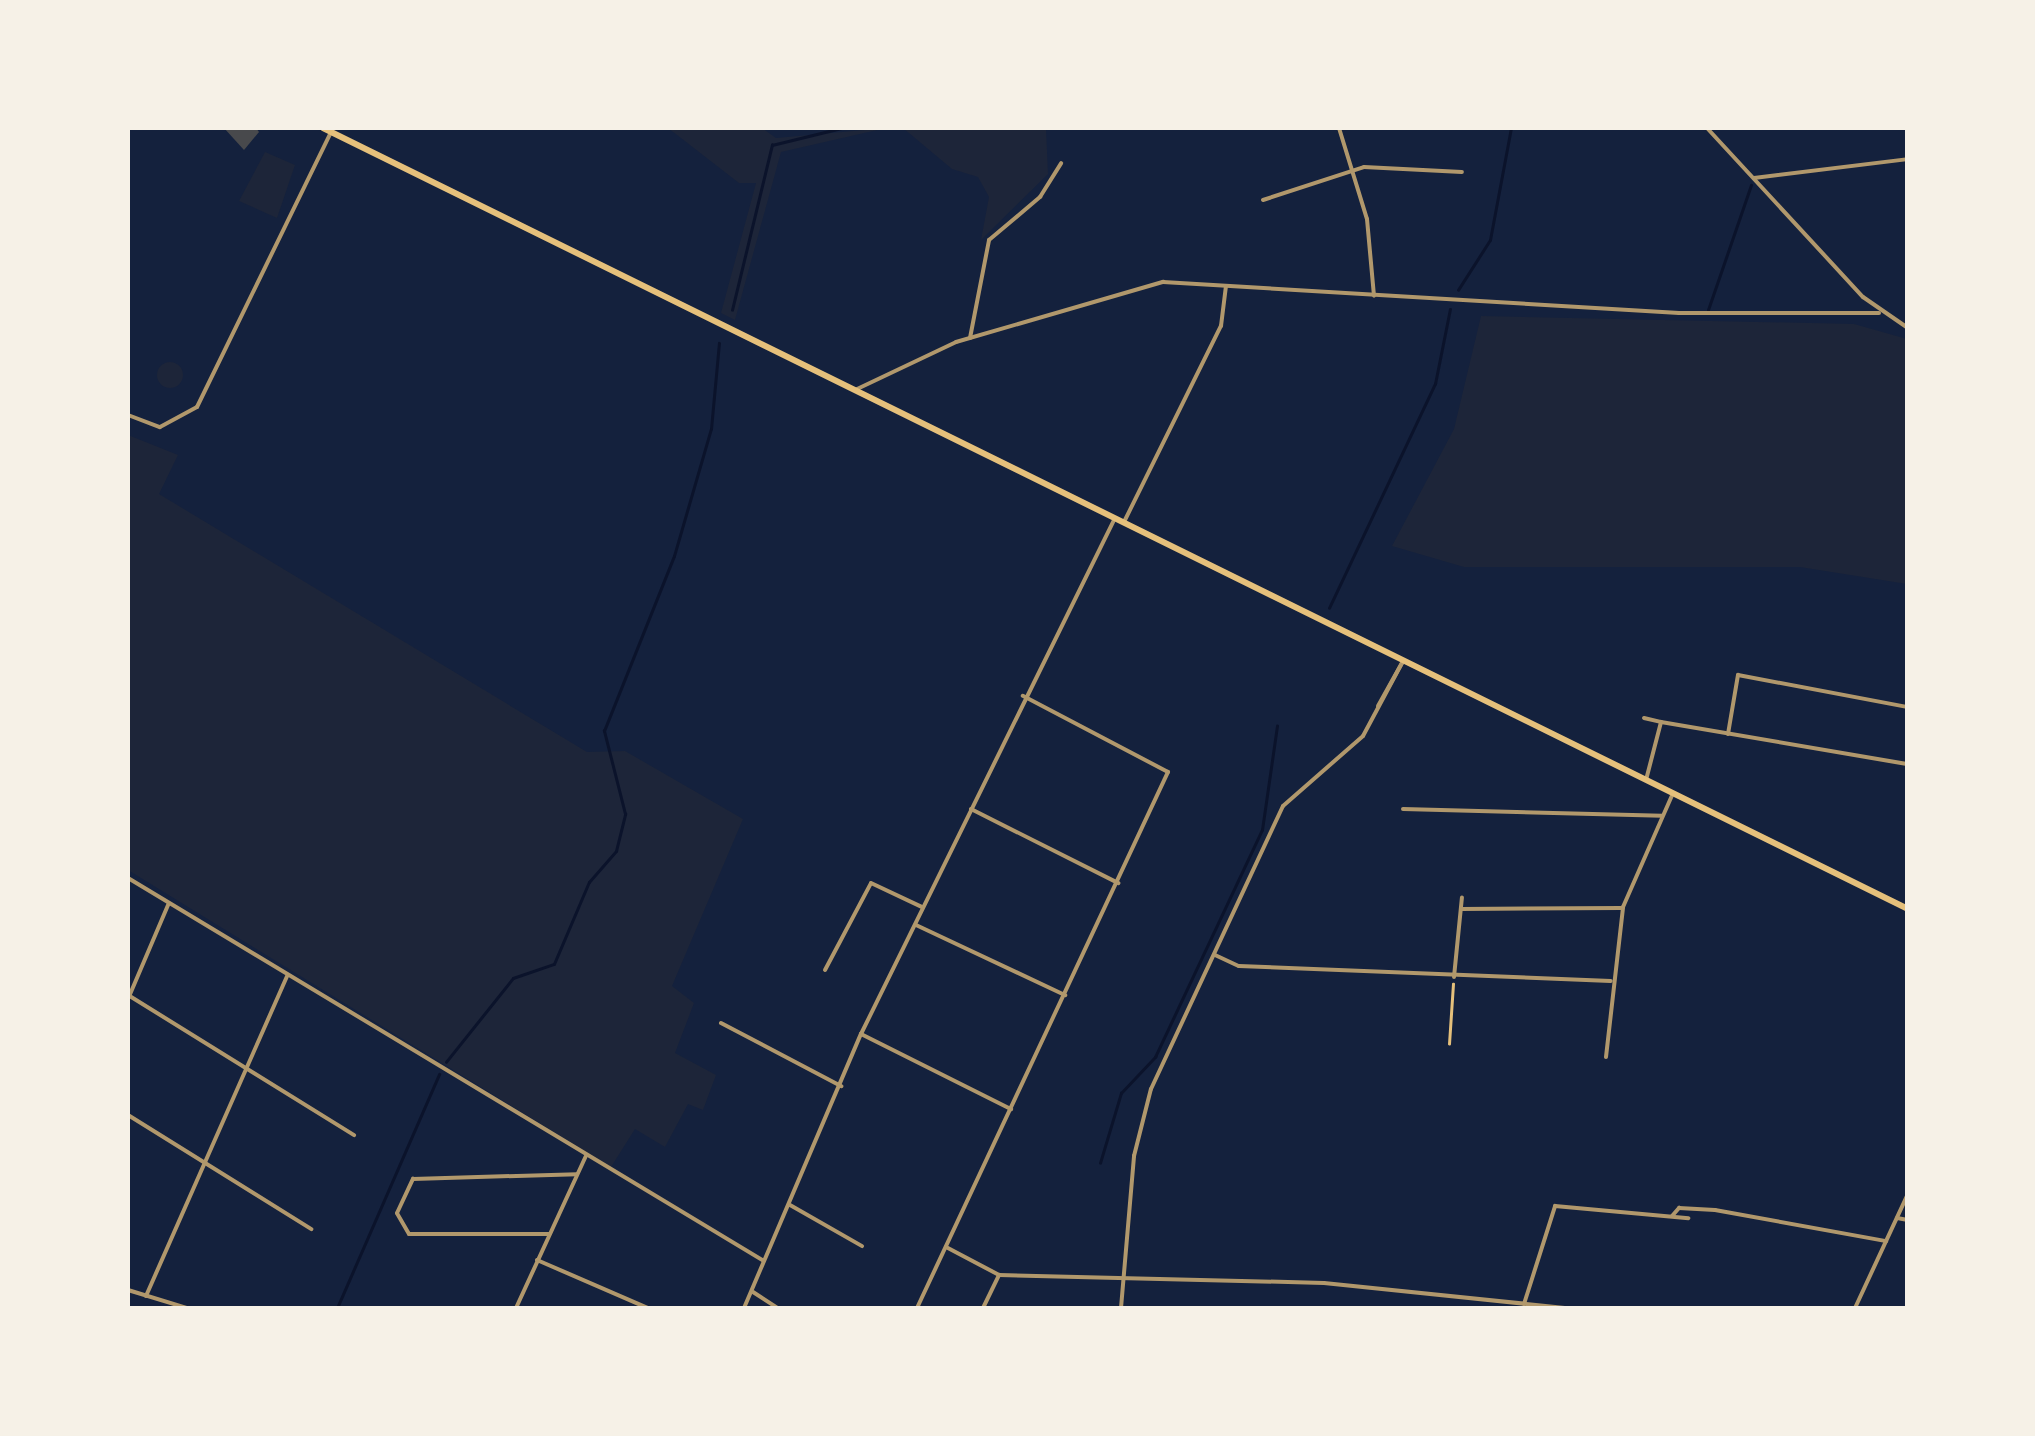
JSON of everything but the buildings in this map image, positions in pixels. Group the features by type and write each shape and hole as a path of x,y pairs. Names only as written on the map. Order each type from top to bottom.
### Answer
{"main road":[{"path":"327,130 1908,909"}],"street":[{"path":"1339,128 1354,171 1374,296"},
{"path":"1707,128 1879,312 1908,328"},
{"path":"128,415 160,427 197,408 327,130"},
{"path":"1754,178 1908,159"},
{"path":"970,338 988,240 1040,197 1061,163"},
{"path":"1263,200 1354,171 1462,172"},
{"path":"854,390 970,338 1164,282 1374,296 1879,312"},
{"path":"1124,522 1221,326 1226,286"},
{"path":"744,1308 861,1034 1023,696 1115,518"},
{"path":"1122,1308 1144,1111 1284,806 1352,748 1403,661"},
{"path":"1377,711 1403,661"},
{"path":"1728,734 1738,675 1908,707"},
{"path":"917,1308 1168,772 1023,696"},
{"path":"1644,718 1908,764"},
{"path":"1646,780 1661,722"},
{"path":"1606,1057 1611,981 1623,908 1673,793"},
{"path":"970,809 1118,883"},
{"path":"1403,809 1662,816"},
{"path":"128,878 764,1261"},
{"path":"825,970 871,882 924,908"},
{"path":"1454,978 1462,897"},
{"path":"169,903 128,997 354,1135"},
{"path":"1461,909 1623,908"},
{"path":"916,925 1065,995"},
{"path":"1216,955 1239,966 1454,978 1611,981"},
{"path":"146,1296 287,976"},
{"path":"721,1023 841,1086"},
{"path":"861,1034 1011,1109"},
{"path":"128,1115 311,1229"},
{"path":"516,1308 586,1156"},
{"path":"549,1234 409,1234 397,1213 413,1179 577,1174"},
{"path":"1856,1308 1908,1194"},
{"path":"790,1205 862,1246"},
{"path":"1524,1304 1555,1206 1688,1218"},
{"path":"1672,1216 1679,1208 1716,1210 1886,1241"},
{"path":"1897,1218 1908,1220"},
{"path":"946,1247 999,1275 1324,1283 1564,1308"},
{"path":"536,1260 648,1308"},
{"path":"983,1308 999,1275"},
{"path":"128,1290 187,1308"},
{"path":"752,1291 778,1308"}],"path":[{"path":"1448,1044 1454,978"}],"shaded area":[{"path":"668,128 762,128 776,138 886,128 781,152 735,320 721,313 756,183 739,183"},
{"path":"903,128 1046,128 1048,174 981,240 989,197 978,177 952,169"},
{"path":"265,152 295,165 277,218 239,201"},
{"path":"1481,316 1854,324 1907,339 1907,584 1800,567 1464,567 1392,546 1454,429"},
{"path":"170,362 179,366 183,375 179,384 170,388 161,384 157,375 161,366"},
{"path":"128,435 178,455 159,494 587,752 625,751 743,819 672,986 694,1003 675,1053 716,1075 703,1110 688,1104 665,1147 635,1129 611,1167 128,870"}],"waterway":[{"path":"732,310 772,145 841,128"},
{"path":"1458,290 1490,240 1511,128"},
{"path":"1708,310 1751,185"},
{"path":"1329,608 1435,384 1450,309"},
{"path":"446,1062 513,978 554,964 589,882 616,851 625,814 604,731 674,556 711,429 719,343"},
{"path":"1100,1163 1121,1093 1155,1057 1262,830 1277,726"},
{"path":"337,1308 439,1074"}]}
